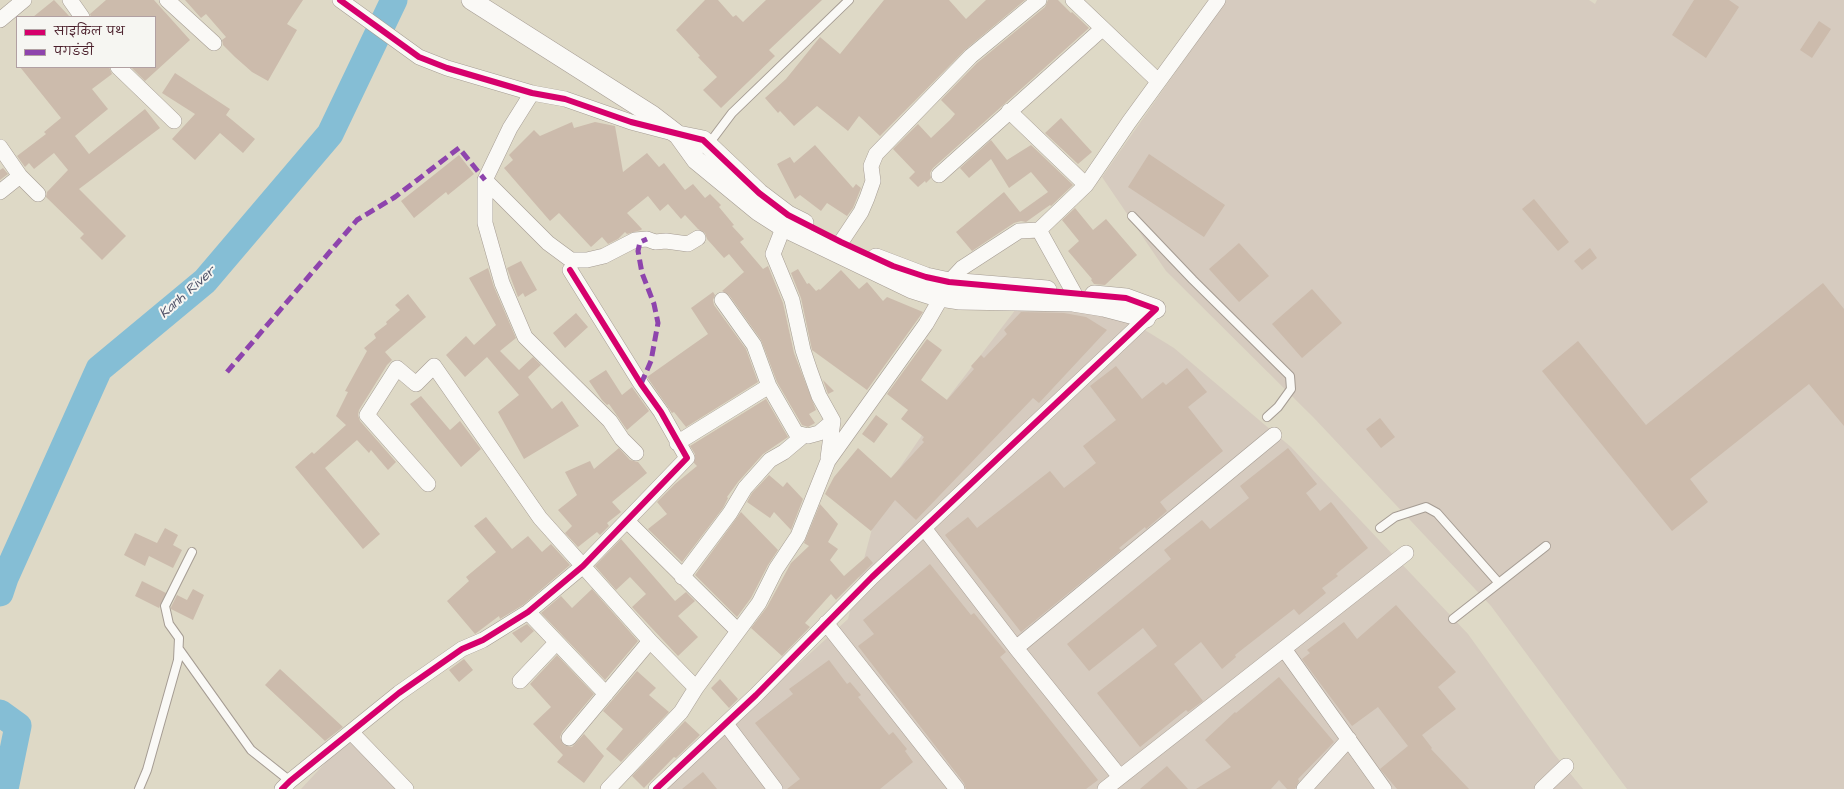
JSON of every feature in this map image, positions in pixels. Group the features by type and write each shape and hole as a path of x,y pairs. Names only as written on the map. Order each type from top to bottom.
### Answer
{"street":[{"path":"0,20 24,0"},
{"path":"70,0 81,16"},
{"path":"167,0 214,43"},
{"path":"471,0 652,115 678,135 696,160 740,197 912,289 1074,292 1126,298 1151,314"},
{"path":"840,242 861,212 867,198 873,181 871,166 876,154 971,56 1039,0"},
{"path":"1073,0 1158,81"},
{"path":"608,789 681,712 696,688 758,602 776,569 798,536 828,461 926,324 945,290 962,268 1019,231 1039,230 1086,185 1158,81 1218,0"},
{"path":"342,2 419,57 447,68 532,93 565,98 631,122 702,140 759,193 786,221 840,242 893,266 926,277 960,300 1073,302 1151,314"},
{"path":"939,175 1102,29"},
{"path":"119,68 174,121"},
{"path":"532,93 510,128 485,180 485,223 502,283 525,337 610,421 622,440 636,453"},
{"path":"1009,111 1086,185"},
{"path":"0,147 20,176 38,194"},
{"path":"0,192 20,176"},
{"path":"485,180 548,243 571,260 587,260 604,256 635,240 647,239 655,242 666,241 688,244 698,238"},
{"path":"786,221 773,254 792,300 803,350 810,371 819,396 832,421 828,461"},
{"path":"1039,230 1074,292"},
{"path":"286,785 399,693 462,649 484,640 528,612 583,566 687,458 677,443 661,412 640,384 570,270"},
{"path":"722,300 754,345 769,386 796,433 803,436 808,436 820,433 832,421"},
{"path":"656,789 726,724 826,623 924,528 1151,314"},
{"path":"428,484 367,415 397,368 416,384 434,366 540,518 650,641 696,688"},
{"path":"677,443 769,386"},
{"path":"1016,648 1274,435"},
{"path":"682,577 730,513 745,488 770,460 784,452 803,436"},
{"path":"627,521 738,631"},
{"path":"924,528 1016,648 1120,777"},
{"path":"1105,789 1406,553"},
{"path":"528,612 606,694"},
{"path":"826,623 957,789"},
{"path":"569,738 650,641"},
{"path":"520,681 556,643"},
{"path":"1284,649 1384,789"},
{"path":"726,724 776,789"},
{"path":"351,732 406,789"},
{"path":"1304,789 1349,740"},
{"path":"1542,789 1566,766"}],"lane":[{"path":"708,145 732,113 849,0"},
{"path":"1132,216 1192,280 1290,376 1291,389 1278,407 1267,417"},
{"path":"1380,528 1395,516 1426,506 1438,513 1498,582"},
{"path":"1453,619 1498,582 1546,546"},
{"path":"139,789 147,770 178,660 179,638 169,624 166,606 167,600 192,552"},
{"path":"179,648 251,750 286,785"}],"shaded area":[{"path":"1226,0 1589,0 1595,4 1597,0 1844,0 1844,789 1627,789 1491,606 1314,418 1166,271 1102,177"},
{"path":"1038,306 1122,316 1174,348 1291,447 1468,634 1555,755 1583,789 661,789 848,619 881,495 944,403 1016,309"},
{"path":"353,733 402,789 301,789"}],"building":[{"path":"54,0 69,16 34,16"},
{"path":"106,0 154,0 190,40 145,81 132,68 156,68 156,16 91,16 90,14"},
{"path":"185,0 303,0 287,24 297,30 268,81 252,72 235,57 223,45 222,40 226,37 206,14 201,18"},
{"path":"705,0 718,0 733,17 736,15 743,22 766,0 822,0 769,50 775,56 721,108 703,90 717,77 676,30"},
{"path":"884,0 949,0 966,19 986,0 1025,0 965,50 880,136 859,116 848,131 817,106 794,126 780,111 778,113 765,98 786,79 820,37 840,54"},
{"path":"1048,0 1058,0 1089,28 933,168 930,173 931,178 926,183 925,181 918,187 909,178 915,172 893,149 918,124 931,138 950,120 955,114 941,100 977,63 1045,7"},
{"path":"1694,0 1729,0 1739,7 1706,58 1672,35"},
{"path":"1819,21 1831,29 1812,58 1800,50"},
{"path":"21,68 109,68 112,74 92,89 108,109 75,136 89,154 145,109 160,128 79,189 126,236 102,260 80,238 84,234 46,197 47,192 68,170 54,153 34,169 29,163 25,167 17,156 46,134 44,132 61,118"},
{"path":"175,73 230,109 226,115 255,139 243,153 220,133 195,160 172,139 195,114 162,93"},
{"path":"1061,118 1092,152 1078,164 1045,133"},
{"path":"572,122 574,128 595,122 615,126 623,172 647,153 659,167 664,163 685,190 693,184 705,198 710,194 721,205 719,207 734,225 732,226 744,239 740,242 763,269 768,266 783,303 794,353 816,410 809,414 815,423 808,427 802,425 777,382 761,340 729,295 722,291 744,272 729,254 724,258 707,239 705,233 698,229 685,215 681,219 668,204 660,211 648,196 627,213 642,229 641,230 627,234 625,232 618,239 608,244 602,237 591,247 559,213 550,221 504,168 513,160 509,155 534,130 540,136"},
{"path":"991,140 1007,160 1031,145 1073,185 1051,206 1050,205 1026,222 1021,221 1014,223 972,251 956,232 1004,192 1020,212 1048,192 1031,172 1009,188 991,159 969,178 960,168"},
{"path":"815,145 853,188 856,184 861,188 853,208 847,216 827,203 821,211 800,195 795,199 777,164 790,157 794,163"},
{"path":"1149,154 1225,205 1204,237 1128,187"},
{"path":"459,155 474,174 448,195 446,192 414,218 401,201"},
{"path":"3,168 8,174 0,180 0,170"},
{"path":"1534,199 1569,242 1558,251 1522,209"},
{"path":"1075,208 1093,230 1106,219 1137,255 1105,285 1094,284 1091,280 1092,279 1068,251 1079,241 1062,220"},
{"path":"1239,243 1269,276 1239,302 1209,269"},
{"path":"1590,248 1597,258 1582,270 1574,261"},
{"path":"521,261 537,290 525,297 523,293 518,297 507,268"},
{"path":"488,268 494,287 516,338 500,351 519,370 533,357 541,365 528,377 552,409 562,401 579,426 524,459 498,412 519,395 487,357 465,377 446,355 466,336 474,345 496,325 469,278"},
{"path":"798,269 807,284 809,283 816,291 819,289 820,290 841,270 859,289 867,282 883,301 887,297 923,312 867,390 812,350 801,298 791,273"},
{"path":"1823,283 1844,309 1844,426 1809,384 1690,479 1708,502 1672,531 1542,371 1578,341 1646,425"},
{"path":"1312,289 1342,323 1302,358 1272,324"},
{"path":"713,292 715,295 713,300 714,305 746,349 758,382 686,427 674,412 672,413 647,377 708,334 691,308"},
{"path":"408,294 426,317 385,352 392,360 387,365 359,410 358,415 360,421 396,462 388,470 371,450 369,453 357,440 325,468 380,534 363,549 295,467 312,452 314,454 346,425 336,416 348,392 345,391 367,351 364,348 376,338 374,334 387,324 386,322 400,310 395,305"},
{"path":"1021,312 1064,313 1086,317 1107,330 1039,403 1033,398 916,520 895,500 871,531 825,494 834,477 858,448 891,478 924,442 922,440 924,437 901,419 908,410 887,394 927,339 942,350 921,380 947,400 974,369 971,366 981,355 984,358 1007,334 1004,330"},
{"path":"576,313 588,327 565,348 553,333"},
{"path":"1116,366 1142,399 1163,382 1166,385 1187,368 1207,392 1188,407 1223,451 1160,502 1167,511 1146,529 1145,527 1119,548 1121,550 1021,632 945,535 968,517 977,528 1050,471 1064,488 1096,463 1083,446 1116,420 1090,386"},
{"path":"606,370 622,395 632,387 649,411 627,430 609,404 607,405 602,400 589,381"},
{"path":"823,380 834,391 828,394"},
{"path":"421,396 450,430 460,421 481,449 461,467 410,404"},
{"path":"766,399 788,437 763,454 738,482 727,497 728,498 723,508 682,562 648,529 667,514 657,502 675,484 697,466 694,463 695,454 690,446"},
{"path":"876,415 888,424 874,443 862,434"},
{"path":"1380,418 1395,437 1381,448 1366,429"},
{"path":"619,448 630,460 638,462 647,473 612,502 621,512 607,523 609,526 600,535 597,532 578,547 565,533 572,526 558,510 577,495 565,472 590,461 594,469"},
{"path":"1288,448 1317,484 1306,493 1320,511 1331,502 1368,548 1336,574 1338,576 1322,588 1326,593 1299,615 1294,609 1235,655 1236,657 1222,669 1201,642 1174,664 1203,701 1188,712 1186,710 1140,747 1097,693 1157,646 1143,628 1089,671 1067,644 1171,559 1164,550 1202,520 1210,529 1249,498 1240,486"},
{"path":"769,475 783,487 787,482 803,499 791,530 774,512 770,518 747,502 752,493"},
{"path":"820,504 838,524 828,542 838,549 830,560 844,576 867,556 873,563 836,600 831,594 805,623 810,627 782,656 751,628 767,607 791,563 809,546 804,543"},
{"path":"741,512 778,550 768,565 751,598 737,617 695,575"},
{"path":"486,517 512,549 528,536 542,552 551,544 570,565 523,605 500,619 499,616 475,634 447,601 469,581 466,577 496,552 474,526"},
{"path":"165,528 178,535 173,545 182,550 173,568 149,556 145,566 124,555 135,533 157,543"},
{"path":"621,539 675,601 686,592 695,601 678,616 698,637 678,656 632,607 646,594 630,577 616,590 595,566"},
{"path":"930,564 971,615 974,613 1006,652 1000,657 1098,780 1086,789 966,789 964,783 858,646 874,634 863,620"},
{"path":"142,581 166,593 159,608 135,596"},
{"path":"193,589 204,595 193,620 171,609 171,607 177,595 187,600"},
{"path":"592,589 638,641 605,680 541,613 561,596 572,608"},
{"path":"1396,605 1456,672 1438,687 1456,709 1422,735 1432,748 1431,749 1469,789 1397,789 1380,769 1408,746 1378,707 1352,726 1302,659 1310,653 1307,650 1344,622 1357,639"},
{"path":"527,624 534,631 521,643 512,633"},
{"path":"557,655 594,694 562,732 560,737 564,745 572,747 584,734 604,756 584,783 557,762 563,755 533,724 551,707 530,684"},
{"path":"464,659 473,670 459,682 449,670"},
{"path":"829,660 847,684 850,682 861,695 858,697 889,735 893,732 907,749 905,751 913,762 880,789 787,789 800,779 755,723 793,694 789,689"},
{"path":"280,669 343,727 325,741 265,685"},
{"path":"637,671 656,688 649,695 669,712 621,762 606,749 623,729 603,711"},
{"path":"1279,677 1334,742 1298,779 1299,781 1295,789 1287,789 1279,780 1271,789 1196,789 1231,767 1205,740 1235,712 1236,713"},
{"path":"720,679 738,699 729,708 711,688"},
{"path":"685,721 700,735 676,758 674,757 644,788 632,776"},
{"path":"1167,766 1188,789 1140,789"},
{"path":"703,772 717,789 682,789"}],"waterway":[{"name":"Kanh River","path":"0,593 5,578 99,369 205,281 330,134 394,0"},
{"name":"Kanh River","path":"0,713 18,726 5,789"}],"marked path":[{"path":"227,372 357,220 395,197 459,148 485,180"},
{"path":"641,384 651,361 658,323 654,304 642,273 638,251 640,242 647,239"}],"cycle path":[{"path":"340,0 419,57 447,68 532,93 565,99 631,122 703,140 759,193 788,215 893,266 926,277 949,282 1126,298 1156,309 872,577 756,695 656,789"},
{"path":"282,789 399,693 462,649 483,640 528,612 583,566 687,458 661,412 641,384 570,270"}]}
